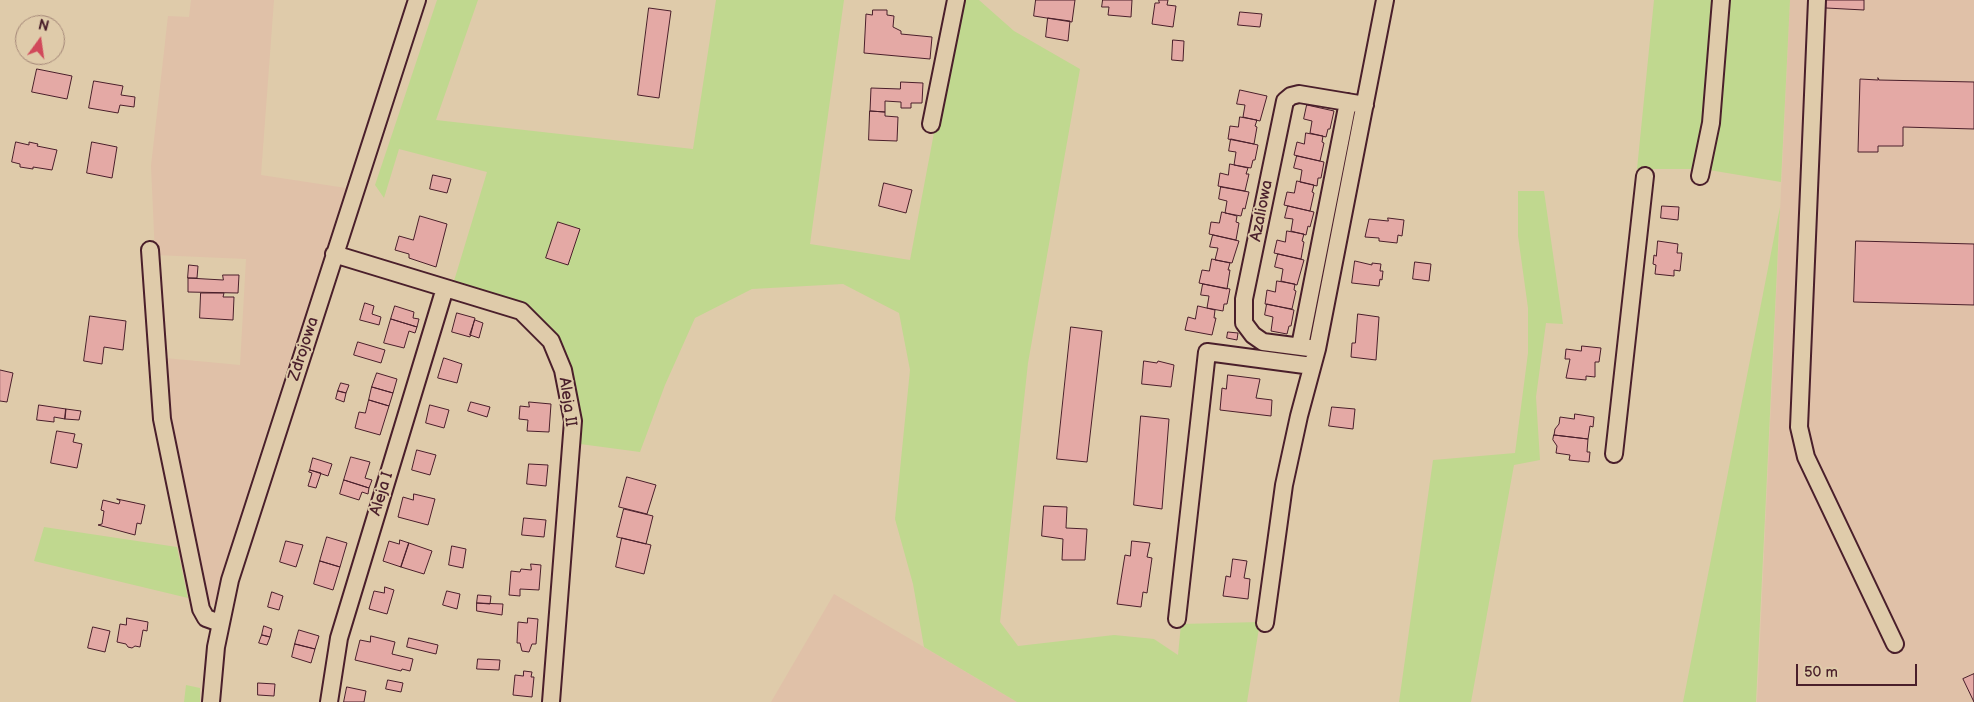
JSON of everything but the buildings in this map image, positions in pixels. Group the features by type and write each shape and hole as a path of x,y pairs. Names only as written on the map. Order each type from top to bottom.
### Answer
{"street":[{"name":"Zdrojowa","path":"211,702 213,670 220,623 242,542 417,0"},
{"path":"931,124 956,0"},
{"path":"1265,624 1284,485 1317,349 1385,0"},
{"path":"1700,176 1710,123 1721,0"},
{"path":"1817,0 1799,427 1806,457 1895,644"},
{"name":"Azaliowa","path":"1317,349 1263,342 1252,335 1244,323 1243,311 1246,290 1285,100 1299,94 1365,105"},
{"path":"1300,346 1348,102"},
{"path":"1614,454 1645,176"},
{"path":"150,250 162,419 201,609 206,618 220,623"},
{"name":"Aleja II","path":"334,254 521,311 551,341 563,370 573,421 551,702"},
{"name":"Aleja I","path":"329,702 339,638 445,288"},
{"path":"1177,619 1207,352 1312,366"}],"shaded area":[{"path":"191,0 274,0 261,175 346,188 256,464 214,605 188,598 177,547 168,454 165,358 240,365 246,259 155,255 151,166 168,16 189,17"},
{"path":"1790,0 1974,0 1974,702 1757,702"},
{"path":"834,594 1017,702 771,702"}],"green space":[{"path":"437,0 478,0 436,120 693,149 716,0 844,0 810,244 910,260 959,0 979,0 1014,31 1080,69 1028,363 1000,622 1018,646 1114,635 1154,639 1178,655 1181,624 1260,622 1247,702 1017,702 924,647 913,584 895,519 910,370 899,313 843,284 752,289 695,318 665,385 640,452 580,444 581,420 570,367 557,335 526,304 454,281 487,172 399,149 384,198 375,185"},
{"path":"1654,0 1713,0 1703,122 1694,169 1637,169"},
{"path":"1728,0 1790,0 1781,182 1709,170 1720,122"},
{"path":"1518,191 1544,191 1563,324 1546,323 1536,397 1540,460 1514,465 1471,702 1399,702 1433,460 1515,453 1528,353 1528,308 1518,236"},
{"path":"1780,207 1756,702 1683,702"},
{"path":"44,527 177,547 188,598 34,561"},
{"path":"186,685 200,688 200,702 184,702"}]}
